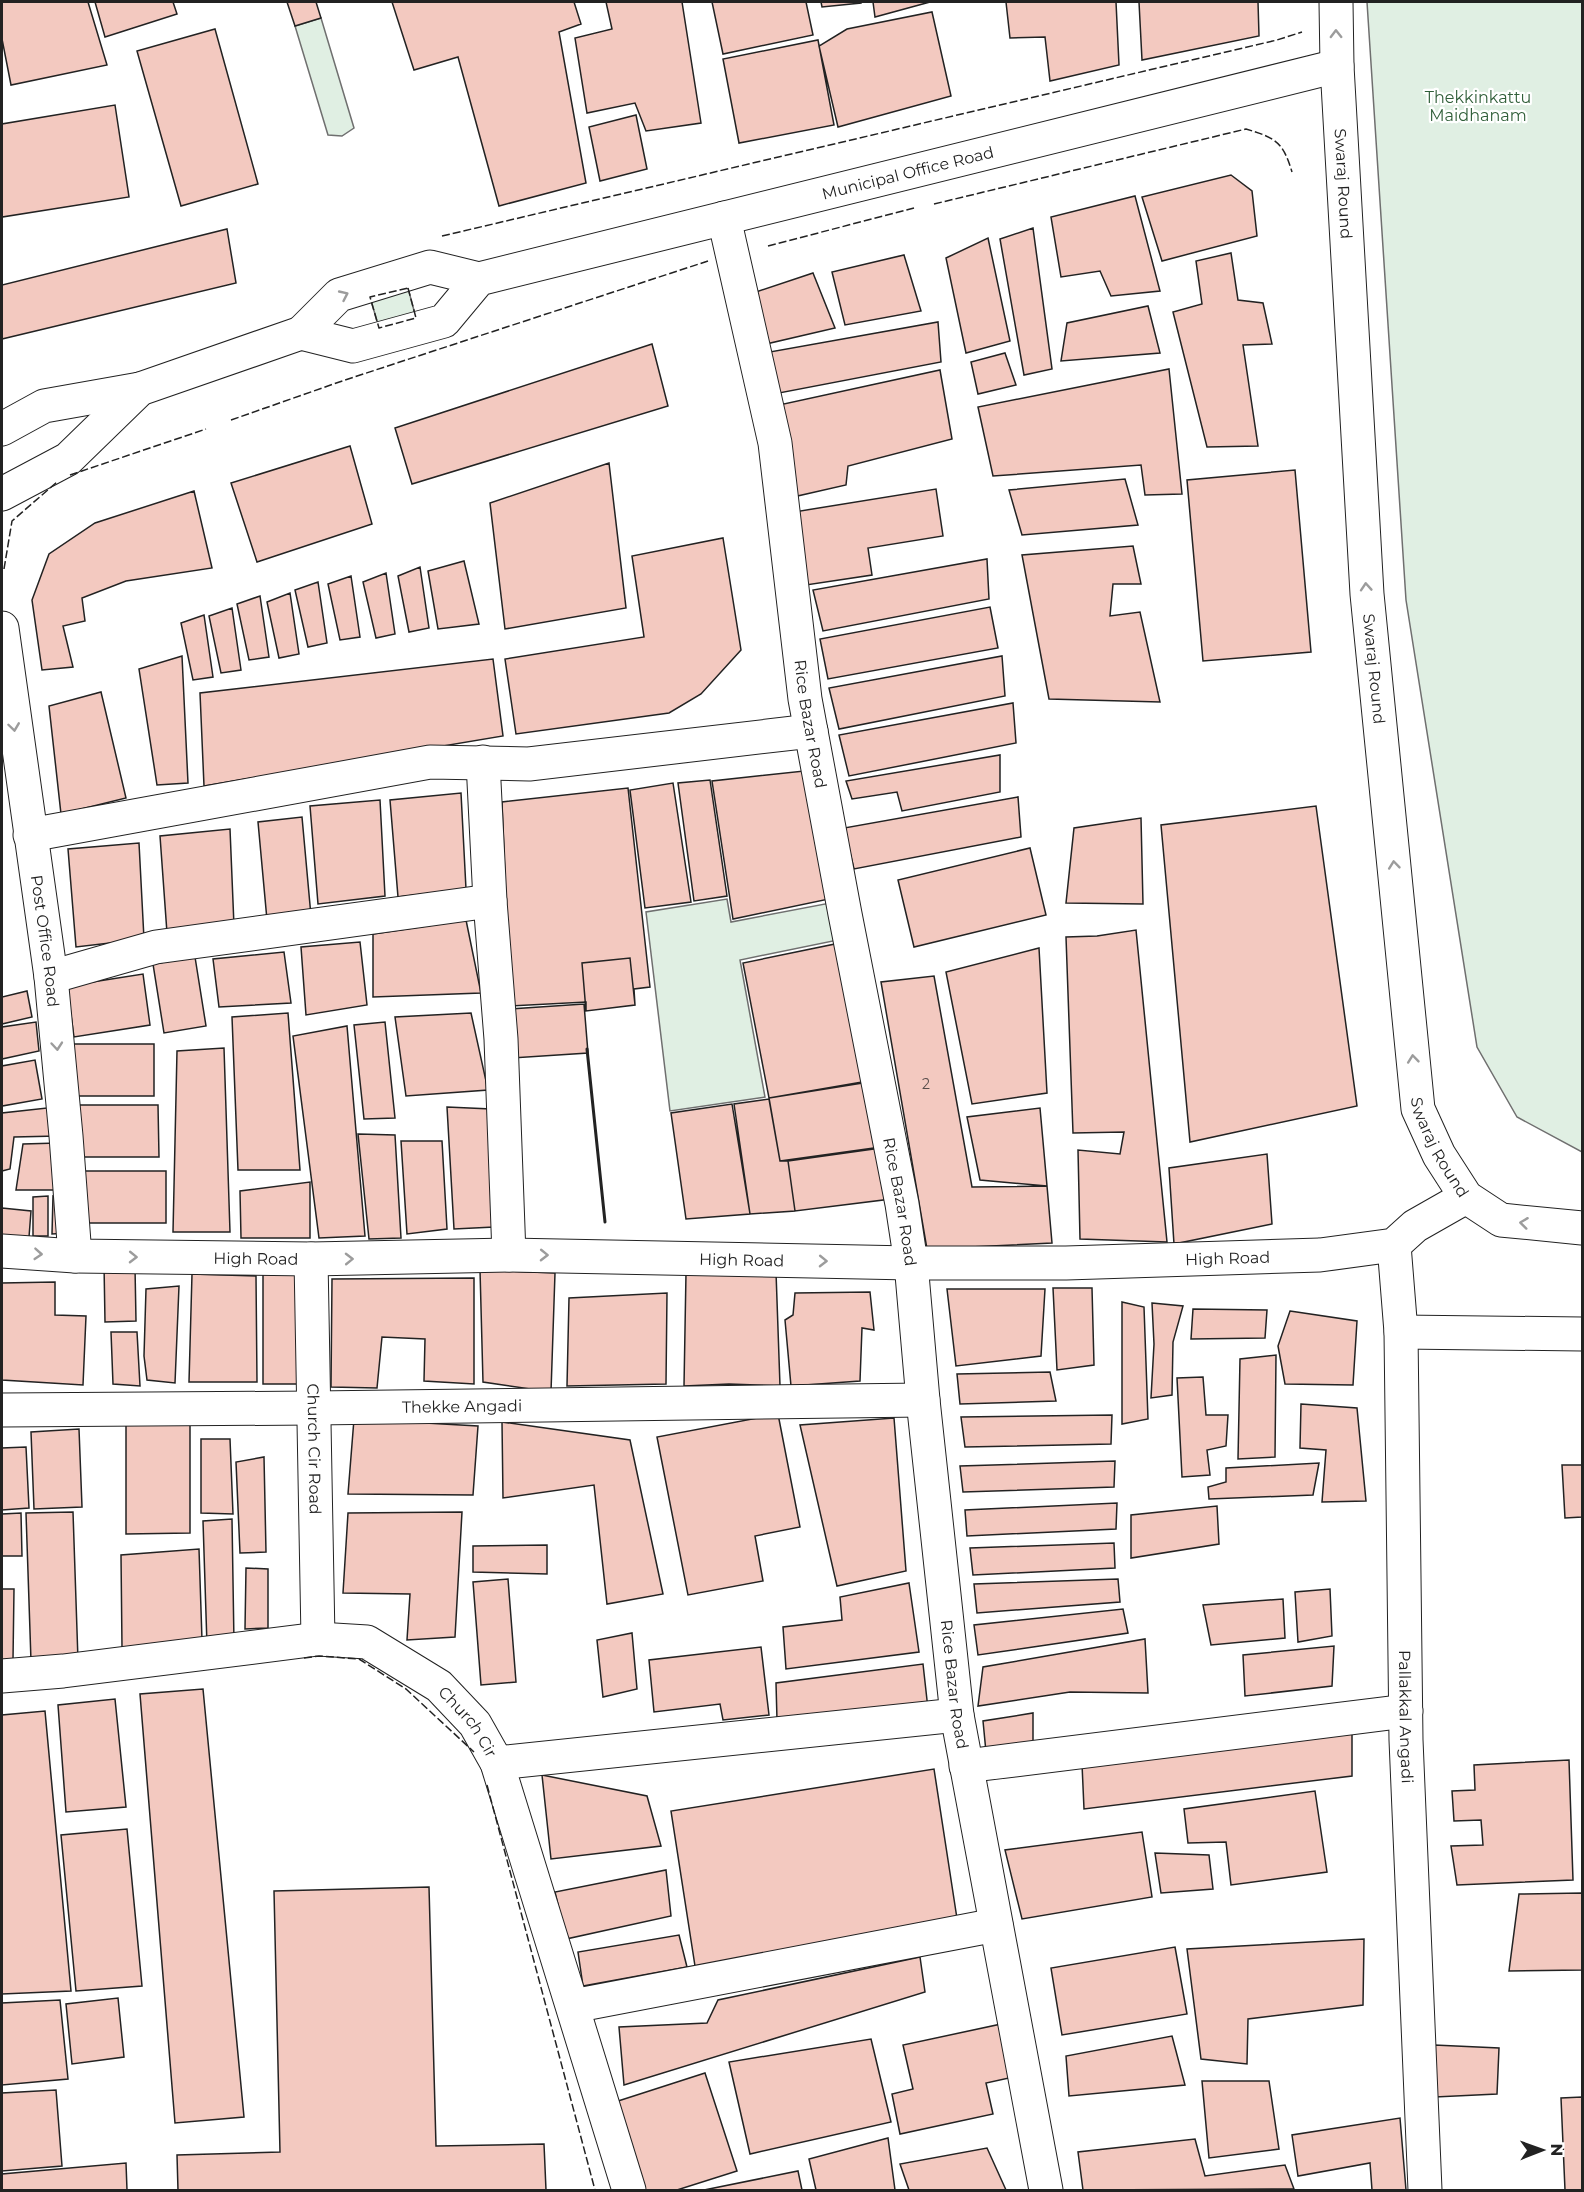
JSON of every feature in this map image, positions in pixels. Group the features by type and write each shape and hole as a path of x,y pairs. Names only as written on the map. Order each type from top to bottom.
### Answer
{"street":[{"name":"Swaraj Round","path":"1336,2 1337,66 1367,594 1418,1109 1439,1155 1466,1197 1501,1220 1582,1228"},
{"name":"Municipal Office Road","path":"2,429 44,406 140,389 301,333 339,295 429,267 479,279 1337,66"},
{"name":"Rice Bazar Road","path":"724,218 775,442 805,699 844,914 902,1204 911,1263 923,1400 957,1715 1046,2190"},
{"path":"301,333 353,346 444,321 479,279"},
{"name":"Municipal Office Road","path":"2,494 68,459 140,389"},
{"name":"Post Office Road","path":"2,628 51,977 75,1256"},
{"path":"30,835 430,762 529,764 811,730"},
{"path":"483,762 490,901 501,1039 509,1255"},
{"path":"51,977 156,947 490,901"},
{"path":"1394,1245 1415,1226 1466,1197"},
{"name":"High Road","path":"2,1251 75,1256 311,1259 509,1255 911,1263 1066,1263 1320,1255 1394,1245"},
{"name":"Pallakkal Angadi","path":"1394,1245 1401,1332 1406,1711 1425,2190"},
{"name":"Church Cir Road","path":"311,1259 318,1639"},
{"path":"1401,1332 1582,1334"},
{"name":"Thekke Angadi","path":"2,1410 923,1400"},
{"name":"Church Cir","path":"2,1676 75,1670 318,1639 367,1642 439,1686 476,1724 497,1763 629,2190"},
{"path":"966,1766 1406,1711"},
{"path":"497,1763 957,1715"},
{"path":"573,2006 996,1925"}],"green space":[{"name":"Thekkinkattu Maidhanam","path":"1367,2 1582,2 1582,1152 1517,1117 1477,1047 1406,600"},
{"path":"321,18 354,128 342,136 328,135 295,26"},
{"path":"408,288 416,318 379,328 370,297"},
{"path":"727,899 731,922 830,903 838,940 740,960 765,1097 670,1111 646,912"}],"building":[{"path":"2,2 88,2 107,65 11,85 2,39"},
{"path":"95,2 173,2 177,14 105,37"},
{"path":"287,2 316,2 321,18 295,26"},
{"path":"392,2 574,2 581,24 559,32 586,183 499,206 458,57 414,70"},
{"path":"606,2 682,2 701,123 646,131 635,103 587,113 575,38 612,29"},
{"path":"712,2 806,2 813,35 723,54"},
{"path":"821,2 861,2 861,3 822,7"},
{"path":"873,2 930,2 875,17"},
{"path":"1006,2 1116,2 1119,65 1050,81 1045,37 1010,38"},
{"path":"1139,2 1258,2 1259,36 1142,60"},
{"path":"932,12 951,96 838,127 819,46 847,29"},
{"path":"215,29 258,184 181,206 137,51"},
{"path":"818,40 834,125 739,143 723,59"},
{"path":"115,105 129,197 2,217 2,124"},
{"path":"636,115 647,169 600,181 589,127"},
{"path":"1231,175 1252,191 1257,236 1162,261 1142,197"},
{"path":"1135,196 1160,291 1111,296 1100,271 1061,277 1051,217"},
{"path":"1033,228 1052,369 1024,375 1000,239"},
{"path":"227,229 236,283 2,339 2,285"},
{"path":"988,238 1010,341 966,353 946,258"},
{"path":"1231,253 1238,300 1263,303 1272,344 1243,345 1258,446 1207,447 1173,312 1202,304 1196,261"},
{"path":"904,255 921,311 845,325 832,272"},
{"path":"813,273 835,328 766,344 753,293"},
{"path":"1148,306 1160,353 1061,361 1067,323"},
{"path":"938,322 941,362 774,394 764,353"},
{"path":"652,344 668,406 412,484 395,428"},
{"path":"1005,353 1016,385 978,394 971,362"},
{"path":"1169,369 1182,494 1145,495 1141,465 993,476 978,407"},
{"path":"940,370 952,439 848,466 846,485 793,497 779,405"},
{"path":"350,446 372,524 257,562 231,483"},
{"path":"609,463 626,608 505,629 490,503"},
{"path":"1295,470 1311,652 1203,661 1187,480"},
{"path":"1125,479 1138,525 1022,535 1009,490"},
{"path":"936,489 943,536 868,548 872,575 806,585 794,512"},
{"path":"194,491 212,568 126,581 82,598 85,621 63,626 73,667 42,670 32,600 49,554 95,523"},
{"path":"723,538 741,650 701,694 669,713 516,734 505,659 644,637 632,556"},
{"path":"1133,546 1141,584 1113,584 1110,616 1140,612 1160,702 1049,699 1022,555"},
{"path":"987,559 989,599 823,631 813,590"},
{"path":"464,561 479,624 438,629 428,571"},
{"path":"420,567 429,628 409,632 398,576"},
{"path":"386,573 395,634 376,638 363,582"},
{"path":"351,576 360,637 340,640 328,584"},
{"path":"318,582 327,643 308,647 295,590"},
{"path":"290,593 299,654 279,658 267,602"},
{"path":"260,596 269,657 249,660 237,604"},
{"path":"990,607 998,648 828,679 820,639"},
{"path":"232,608 241,670 221,673 209,616"},
{"path":"204,615 213,677 193,680 181,623"},
{"path":"182,656 188,783 157,785 139,669"},
{"path":"1002,656 1005,696 839,729 829,688"},
{"path":"493,659 503,736 204,786 200,693"},
{"path":"101,692 126,798 61,814 49,706"},
{"path":"1013,703 1016,743 849,776 839,735"},
{"path":"1000,755 1000,792 902,811 897,792 852,799 846,781"},
{"path":"804,771 829,899 733,919 712,781"},
{"path":"710,780 727,896 694,901 678,783"},
{"path":"673,783 691,902 645,908 630,790"},
{"path":"628,788 650,987 634,989 635,1005 586,1011 586,1002 510,1006 502,802"},
{"path":"461,793 466,889 398,897 390,800"},
{"path":"1018,797 1021,837 854,869 844,828"},
{"path":"380,800 385,896 318,904 310,806"},
{"path":"1316,806 1357,1106 1190,1142 1161,825"},
{"path":"302,817 311,916 267,920 258,822"},
{"path":"1141,818 1143,904 1066,903 1074,828"},
{"path":"230,829 234,926 167,933 160,836"},
{"path":"139,843 144,939 76,947 68,849"},
{"path":"1030,848 1046,915 914,947 898,880"},
{"path":"466,920 481,993 373,997 373,934"},
{"path":"1136,930 1167,1242 1080,1239 1078,1150 1120,1154 1124,1132 1073,1133 1066,937 1097,936"},
{"path":"360,942 367,1005 306,1015 301,947"},
{"path":"840,943 868,1081 769,1098 743,963"},
{"path":"1039,948 1047,1093 972,1104 946,972"},
{"path":"284,952 291,1003 219,1007 213,959"},
{"path":"195,957 206,1026 164,1033 153,964"},
{"path":"630,958 635,1005 586,1011 582,963"},
{"path":"143,974 150,1025 74,1037 67,986"},
{"path":"934,976 972,1187 1047,1186 1052,1243 927,1249 881,982"},
{"path":"27,991 32,1017 2,1024 2,997"},
{"path":"584,1004 588,1053 512,1058 510,1009"},
{"path":"288,1013 300,1170 238,1170 232,1017"},
{"path":"471,1013 488,1090 406,1096 395,1017"},
{"path":"36,1022 39,1051 2,1059 2,1027"},
{"path":"385,1022 395,1118 364,1119 354,1025"},
{"path":"347,1026 365,1236 319,1238 293,1036"},
{"path":"72,1044 154,1044 154,1096 71,1096"},
{"path":"224,1048 230,1232 173,1232 177,1051"},
{"path":"35,1060 42,1099 2,1106 2,1066"},
{"path":"869,1082 881,1147 780,1161 769,1098"},
{"path":"769,1099 780,1161 788,1161 795,1211 750,1214 734,1104"},
{"path":"732,1104 750,1214 686,1219 671,1113"},
{"path":"77,1105 158,1105 159,1157 76,1157"},
{"path":"56,1107 58,1136 14,1137 10,1169 2,1171 2,1113"},
{"path":"447,1107 491,1109 494,1227 454,1229"},
{"path":"1040,1108 1047,1186 980,1180 967,1117"},
{"path":"358,1134 395,1135 401,1238 369,1239"},
{"path":"401,1141 442,1141 447,1229 407,1234"},
{"path":"58,1143 64,1190 16,1190 23,1144"},
{"path":"881,1148 891,1199 795,1211 788,1161"},
{"path":"1267,1154 1272,1224 1174,1244 1169,1168"},
{"path":"85,1171 166,1171 166,1223 84,1223"},
{"path":"310,1182 310,1238 241,1238 240,1191"},
{"path":"48,1196 48,1236 33,1236 33,1197"},
{"path":"53,1196 65,1198 68,1233 52,1234"},
{"path":"2,1208 31,1211 29,1237 2,1236"},
{"path":"104,1264 135,1267 136,1321 105,1322"},
{"path":"263,1270 305,1271 305,1384 263,1384"},
{"path":"480,1270 555,1273 551,1392 483,1382"},
{"path":"776,1272 780,1386 729,1384 684,1386 686,1273"},
{"path":"192,1274 256,1276 257,1382 189,1382"},
{"path":"474,1278 474,1384 424,1381 425,1339 382,1337 377,1388 331,1387 332,1279"},
{"path":"55,1282 55,1315 86,1316 83,1385 2,1380 2,1283"},
{"path":"179,1286 175,1383 147,1380 144,1356 146,1289"},
{"path":"1053,1288 1092,1288 1094,1365 1057,1370"},
{"path":"947,1289 1045,1289 1041,1356 956,1366"},
{"path":"870,1292 874,1330 862,1328 860,1381 791,1386 785,1320 793,1315 795,1293"},
{"path":"667,1293 666,1384 567,1386 569,1298"},
{"path":"1122,1302 1144,1307 1148,1419 1122,1424"},
{"path":"1152,1303 1183,1306 1173,1342 1172,1395 1151,1398 1154,1344"},
{"path":"1193,1309 1267,1310 1265,1338 1191,1339"},
{"path":"1290,1311 1357,1321 1353,1385 1285,1384 1278,1346"},
{"path":"111,1332 137,1332 140,1386 113,1384"},
{"path":"1276,1355 1275,1457 1238,1459 1240,1359"},
{"path":"1050,1372 1056,1401 960,1404 957,1374"},
{"path":"1203,1377 1206,1415 1228,1415 1226,1446 1207,1450 1210,1475 1182,1477 1177,1378"},
{"path":"1301,1404 1357,1408 1366,1501 1322,1502 1326,1450 1300,1448"},
{"path":"778,1414 800,1527 755,1536 763,1581 688,1595 657,1437"},
{"path":"1112,1415 1111,1444 965,1447 961,1417"},
{"path":"894,1418 906,1571 837,1586 800,1425"},
{"path":"354,1419 478,1426 473,1495 348,1494"},
{"path":"502,1422 630,1440 663,1594 607,1604 594,1485 503,1498"},
{"path":"190,1424 190,1533 126,1534 126,1425"},
{"path":"79,1429 82,1507 34,1509 31,1432"},
{"path":"201,1439 230,1439 233,1514 201,1513"},
{"path":"26,1447 29,1508 2,1510 2,1448"},
{"path":"264,1457 266,1552 240,1553 236,1462"},
{"path":"1115,1461 1114,1487 963,1492 960,1466"},
{"path":"1319,1463 1313,1495 1209,1499 1208,1487 1226,1482 1226,1468"},
{"path":"1562,1465 1582,1465 1582,1517 1565,1518"},
{"path":"1117,1503 1116,1529 967,1536 965,1510"},
{"path":"1217,1506 1219,1544 1131,1558 1131,1515"},
{"path":"73,1512 78,1660 31,1661 26,1513"},
{"path":"462,1512 455,1637 407,1640 410,1594 343,1593 348,1513"},
{"path":"21,1513 22,1556 2,1556 2,1514"},
{"path":"232,1519 234,1643 207,1645 203,1521"},
{"path":"1114,1543 1115,1568 973,1575 970,1548"},
{"path":"547,1545 547,1574 473,1572 473,1546"},
{"path":"199,1549 202,1640 122,1648 121,1555"},
{"path":"246,1568 268,1569 268,1628 245,1629"},
{"path":"508,1579 516,1682 481,1685 473,1582"},
{"path":"1118,1579 1120,1602 977,1613 974,1584"},
{"path":"909,1583 919,1652 786,1669 783,1627 842,1620 840,1597"},
{"path":"2,1589 14,1589 13,1660 2,1660"},
{"path":"1330,1589 1332,1636 1298,1642 1295,1592"},
{"path":"1283,1599 1285,1638 1211,1645 1203,1605"},
{"path":"1123,1609 1128,1633 978,1655 974,1625"},
{"path":"632,1633 637,1689 603,1697 597,1640"},
{"path":"1145,1639 1148,1693 1070,1692 978,1706 983,1667"},
{"path":"1334,1646 1332,1686 1245,1696 1243,1655"},
{"path":"761,1647 769,1715 723,1720 720,1704 654,1712 649,1660"},
{"path":"923,1664 928,1709 777,1720 776,1683"},
{"path":"203,1689 244,2117 175,2123 140,1694"},
{"path":"115,1699 126,1807 66,1812 58,1705"},
{"path":"45,1711 71,1991 2,1994 2,1715"},
{"path":"1033,1713 1033,1750 986,1752 983,1721"},
{"path":"1352,1731 1352,1776 1084,1809 1082,1764"},
{"path":"1569,1760 1573,1880 1457,1885 1451,1846 1483,1845 1481,1820 1454,1821 1452,1791 1475,1790 1474,1765"},
{"path":"934,1769 958,1925 695,1966 671,1811"},
{"path":"542,1775 647,1796 661,1846 551,1859"},
{"path":"1315,1791 1327,1872 1231,1885 1226,1842 1188,1843 1184,1809"},
{"path":"127,1829 142,1986 76,1991 61,1835"},
{"path":"1142,1832 1152,1897 1022,1919 1005,1850"},
{"path":"1155,1853 1209,1855 1213,1889 1161,1893"},
{"path":"666,1870 671,1916 566,1939 555,1892"},
{"path":"429,1887 436,2146 544,2144 546,2190 178,2190 177,2155 280,2152 274,1891"},
{"path":"1582,1893 1582,1970 1509,1971 1519,1894"},
{"path":"679,1935 687,1967 583,1986 578,1952"},
{"path":"1364,1939 1363,2005 1248,2019 1247,2064 1201,2059 1187,1949"},
{"path":"1175,1947 1187,2014 1062,2035 1051,1968"},
{"path":"920,1957 925,1992 624,2085 619,2027 707,2023 718,2000"},
{"path":"118,1998 124,2057 72,2064 66,2004"},
{"path":"60,2000 68,2079 2,2085 2,2003"},
{"path":"1006,2023 1018,2076 986,2083 993,2114 900,2134 892,2094 913,2089 903,2045"},
{"path":"1172,2036 1185,2085 1069,2096 1066,2056"},
{"path":"871,2039 891,2122 750,2154 729,2062"},
{"path":"1434,2045 1499,2048 1497,2094 1435,2097"},
{"path":"705,2073 737,2171 677,2190 644,2190 615,2102"},
{"path":"1202,2081 1269,2081 1279,2149 1209,2158"},
{"path":"56,2090 62,2166 2,2171 2,2093"},
{"path":"1582,2097 1582,2190 1565,2190 1561,2098"},
{"path":"1400,2118 1406,2190 1372,2190 1370,2163 1298,2176 1292,2135"},
{"path":"888,2138 895,2190 816,2190 809,2159"},
{"path":"1195,2139 1205,2176 1285,2165 1294,2189 1083,2190 1078,2152"},
{"path":"987,2148 1006,2190 909,2190 900,2164"},
{"path":"126,2163 127,2190 2,2190 2,2174"},
{"path":"798,2171 802,2190 704,2190"}],"fence":[{"path":"442,236 1277,40 1302,32"},
{"path":"934,204 1246,129 1265,135 1277,143 1285,154 1292,172"},
{"path":"768,246 914,208"},
{"path":"231,420 345,380 708,261"},
{"path":"408,288 416,318 379,328 370,297 408,288"},
{"path":"70,475 206,429"},
{"path":"4,569 12,521 57,482"},
{"path":"304,1658 319,1656 359,1659 406,1689 474,1752"},
{"path":"487,1785 595,2190"}],"wall":[{"path":"587,1049 605,1222"}]}
